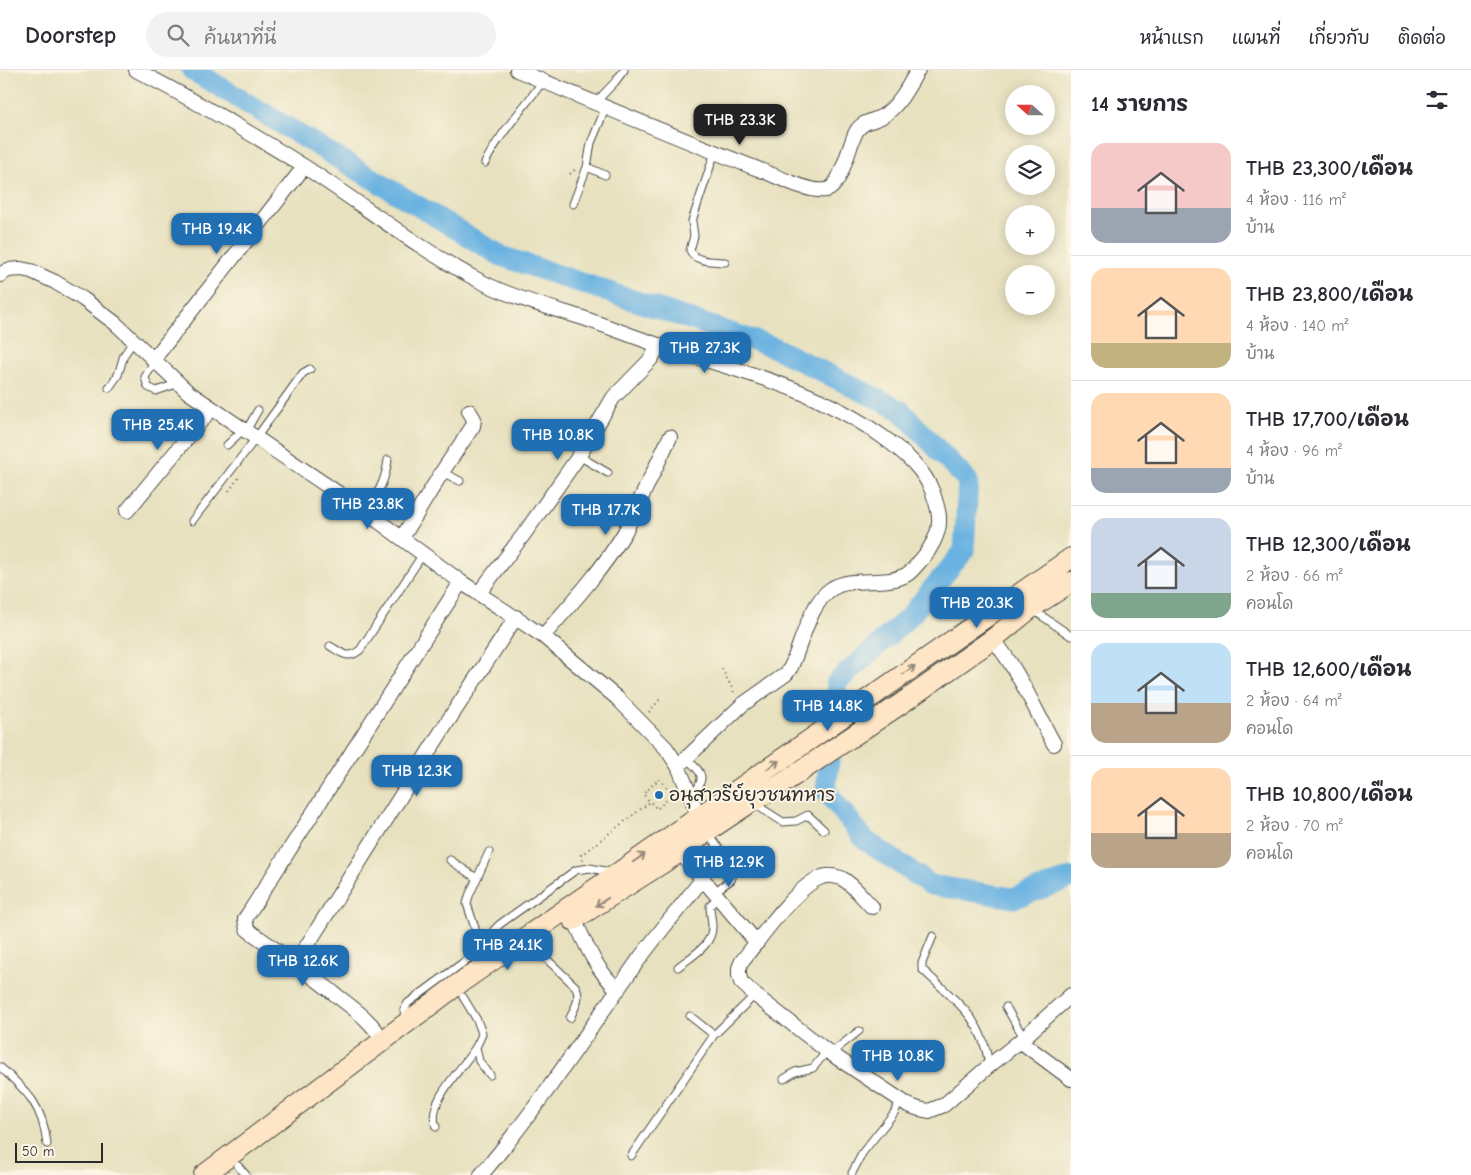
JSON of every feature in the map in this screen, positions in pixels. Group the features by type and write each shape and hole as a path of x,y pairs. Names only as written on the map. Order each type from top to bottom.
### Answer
{"main road":[{"path":"237,1172 363,1069 574,919 680,852 702,824 797,748 1071,558"},
{"path":"204,1175 457,985 617,873 702,824 751,802 774,789 902,703 993,638 1031,608 1068,588"}],"street":[{"path":"136,70 233,123 304,167 455,268 490,287 659,345 748,372 805,392 838,408 872,429 911,458 928,481 938,508 939,524 928,553 908,574 896,579 859,581 839,585 829,591 818,604 791,667 775,683 742,705 682,763"},
{"path":"517,70 715,152 803,186 826,190 833,188 838,181 852,138 858,128 864,123 880,118 888,113 904,94 918,70"},
{"path":"154,361 304,167"},
{"path":"0,274 8,270 21,269 31,271 55,282 115,323 179,384 211,409 366,512 460,582 516,616 543,636 617,698 682,763 691,798 702,824"},
{"path":"480,594 579,456 613,398 651,358 659,345"},
{"path":"127,511 211,409"},
{"path":"402,538 442,472 473,426 474,419 469,412"},
{"path":"543,636 582,592 618,545 670,437"},
{"path":"383,1041 376,1028 296,963 247,930 245,919 460,582"},
{"path":"296,963 516,616"},
{"path":"993,638 1014,667 1054,744"},
{"path":"680,852 757,943"},
{"path":"872,907 849,884 840,878 832,876 821,877 792,899 742,962 738,975 741,982 755,995 829,1052 900,1101 919,1109 929,1110 937,1108 953,1099 1071,995"},
{"path":"481,1175 553,1083 650,944 703,878"},
{"path":"574,919 594,962 604,977 618,990"},
{"path":"1022,1039 1071,1079"}],"lane":[{"path":"573,204 586,167 600,105 624,70"},
{"path":"485,163 506,128 524,108 543,81"},
{"path":"715,152 692,220 694,236 690,250 695,257 725,262"},
{"path":"586,167 605,175"},
{"path":"109,388 118,375 124,355 133,342"},
{"path":"154,361 145,377 148,387 156,391 179,384"},
{"path":"227,445 248,433 303,373 310,369"},
{"path":"192,521 248,433 258,410"},
{"path":"579,456 608,473"},
{"path":"366,512 382,486 386,476 388,460"},
{"path":"442,472 460,481"},
{"path":"330,646 349,656 354,655 360,650 424,554"},
{"path":"1031,608 1070,634"},
{"path":"751,802 783,822 796,821 810,816 824,830"},
{"path":"678,967 707,944 711,936 712,926 710,906 716,894 731,880 734,871 702,824"},
{"path":"482,949 467,904 476,878 489,852"},
{"path":"450,860 476,878"},
{"path":"405,1024 404,1010 408,1003 489,943 492,933 500,924 576,870 590,868 617,873"},
{"path":"933,936 922,963 922,969 970,1015 985,1043 989,1066"},
{"path":"534,947 576,987 579,994 578,1003 570,1018"},
{"path":"630,1156 714,1035 755,995"},
{"path":"436,1127 434,1114 440,1100 453,1076 481,1038 481,1027 463,997"},
{"path":"1006,1007 1022,1039"},
{"path":"690,1016 714,1035"},
{"path":"784,1079 795,1072 813,1068 829,1052 858,1031"},
{"path":"476,1047 479,1061 490,1075"},
{"path":"0,1067 35,1103 42,1115 47,1144"},
{"path":"852,1173 863,1152 894,1112 900,1101"}],"path":[{"path":"722,669 742,705"},
{"path":"640,721 660,699"},
{"path":"659,779 673,794 657,809 650,802 643,794 659,779"},
{"path":"581,855 650,802"}],"waterway":[{"path":"192,70 501,256 773,347 900,410 968,481 964,551 908,618 837,682 826,791 865,840 931,885 1014,898 1071,878"}],"place":[{"name":"อนุสาวรีย์ยุวชนทหาร","path":"659,795"}]}
